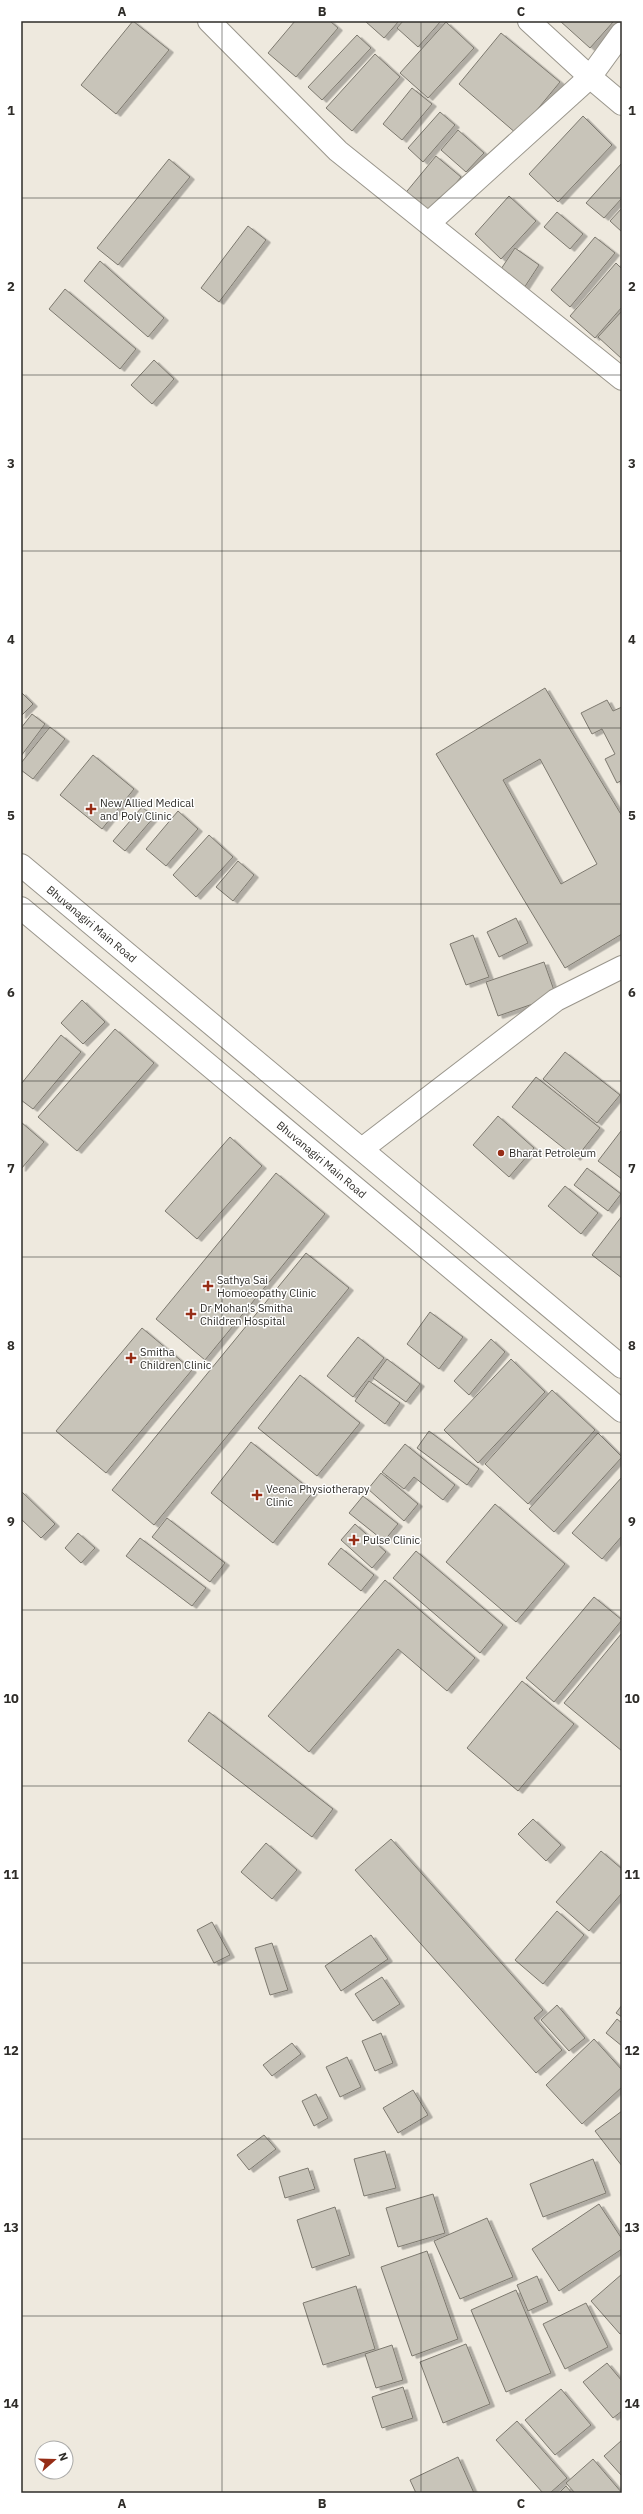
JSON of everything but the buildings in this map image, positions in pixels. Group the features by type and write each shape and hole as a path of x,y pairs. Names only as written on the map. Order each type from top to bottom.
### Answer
{"main road":[{"path":"208,21 338,151 622,378"},
{"path":"529,21 622,104"},
{"path":"429,223 590,77 622,33"},
{"name":"Bhuvanagiri Main Road","path":"21,865 622,1367"},
{"name":"Bhuvanagiri Main Road","path":"21,908 622,1411"},
{"path":"362,1149 556,1000 622,967"}],"place":[{"name":"New Allied Medical and Poly Clinic","path":"91,809"},
{"name":"Bharat Petroleum","path":"501,1153"},
{"name":"Sathya Sai Homoeopathy Clinic","path":"208,1286"},
{"name":"Dr Mohan's Smitha Children Hospital","path":"191,1314"},
{"name":"Smitha Children Clinic","path":"131,1358"},
{"name":"Veena Physiotherapy Clinic","path":"257,1495"},
{"name":"Pulse Clinic","path":"354,1540"}]}
